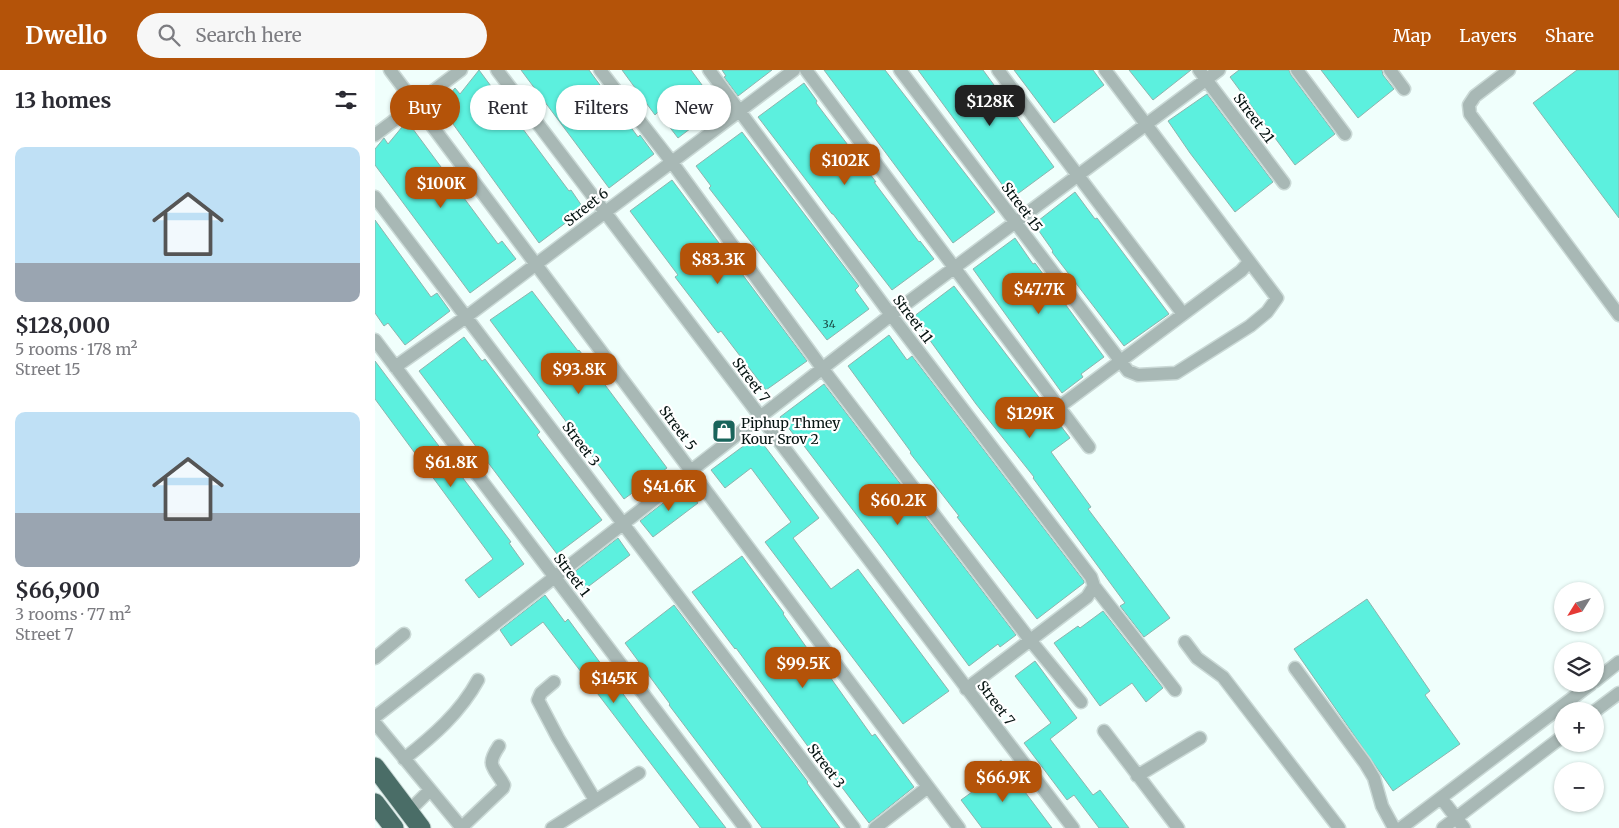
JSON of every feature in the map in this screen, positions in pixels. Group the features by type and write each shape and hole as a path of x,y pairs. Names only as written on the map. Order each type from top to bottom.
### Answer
{"highway":[{"path":"375,767 421,828"},
{"path":"375,803 394,828"}],"street":[{"name":"Street 5","path":"391,70 402,85"},
{"path":"441,85 461,70"},
{"name":"Street 7","path":"497,70 1073,828"},
{"path":"600,70 671,161 822,368 1030,640 1081,702"},
{"name":"Street 11","path":"709,70 891,315 1091,578 1094,586 1175,690"},
{"name":"Street 6","path":"395,367 466,317 794,70"},
{"path":"806,70 1089,447"},
{"name":"Street 15","path":"900,70 1120,362"},
{"path":"998,70 1183,314"},
{"path":"1105,70 1277,298 1267,312 1250,326 1176,373 1138,375 1128,371 1120,362"},
{"path":"375,717 822,368 1145,124 1203,75 1219,70"},
{"path":"1297,70 1345,134"},
{"path":"1390,70 1404,89"},
{"path":"1509,70 1495,74 1475,96 1469,105 1470,114 1619,315"},
{"name":"Street 21","path":"1203,75 1284,183"},
{"path":"375,135 390,124"},
{"name":"Street 5","path":"436,130 959,828"},
{"name":"Street 3","path":"375,197 854,828"},
{"path":"1059,407 1241,271 1249,262"},
{"name":"Street 1","path":"375,340 745,828"},
{"path":"967,689 1087,597 1094,586"},
{"path":"375,658 405,634"},
{"path":"1185,642 1197,658 1223,677 1339,828"},
{"path":"1604,673 1619,662"},
{"path":"1295,668 1365,763 1374,778 1382,806 1394,828"},
{"path":"404,759 432,738 468,698 478,680"},
{"path":"554,682 541,693 538,700 595,800"},
{"path":"1401,828 1580,692"},
{"path":"1604,704 1619,693"},
{"path":"375,723 462,828 503,788 504,785 491,762 491,758 499,746"},
{"path":"1104,731 1177,828"},
{"path":"1137,776 1200,738"},
{"path":"1443,828 1460,823 1554,744"},
{"path":"552,828 571,823 595,800 639,773"},
{"path":"875,828 928,786"},
{"path":"409,811 430,790"},
{"path":"1441,798 1460,823"}],"building":[{"path":"479,70 490,85 470,85 470,130 524,130 584,209 539,243 457,130 460,130 460,94"},
{"path":"521,70 589,70 600,85 556,85 556,117 546,104 546,85 532,85"},
{"path":"622,70 691,70 702,85 657,85 657,113 655,115 647,104 647,85 633,85"},
{"path":"722,70 772,70 738,96 724,77 726,76"},
{"path":"824,70 885,70 995,212 953,243"},
{"path":"918,70 983,70 1054,167 1012,198"},
{"path":"1014,70 1093,70 1104,85 1054,123"},
{"path":"1129,70 1191,70 1153,100"},
{"path":"1239,70 1289,70 1335,134 1295,165 1230,77"},
{"path":"1321,70 1382,70 1383,75 1394,89 1358,118"},
{"path":"1577,70 1619,70 1619,218 1533,103"},
{"path":"804,83 817,101 816,103 876,182 874,182 934,259 892,290 758,117"},
{"path":"1207,94 1273,182 1235,212 1168,121"},
{"path":"400,130 414,130 498,244 502,241 516,259 470,293 375,165 375,149 384,138 388,144"},
{"path":"566,130 633,130 638,137 640,135 654,154 609,188"},
{"path":"672,130 689,130 678,138"},
{"path":"742,132 859,286 855,290 869,309 827,340 709,188 711,186 696,166"},
{"path":"672,180 807,361 766,390 721,331 718,333 675,277 678,275 630,211"},
{"path":"1075,192 1095,219 1097,218 1169,314 1124,346 1052,252 1034,224"},
{"path":"375,220 431,297 437,293 450,311 405,345 388,323 384,326 375,313"},
{"path":"1015,238 1104,357 1081,374 1083,377 1062,393 973,269"},
{"path":"954,286 1070,438 1051,452 1091,507 1088,509 1170,618 1144,637 1120,606 1125,603 1034,477 976,404 913,317"},
{"path":"532,291 579,350 667,468 624,499 490,320"},
{"path":"889,335 907,360 912,356 1084,581 1084,583 1037,619 957,517 959,516 910,453 848,366"},
{"path":"464,337 482,361 485,359 540,432 537,435 602,520 557,554 419,371"},
{"path":"375,361 511,542 509,543 524,564 479,598 465,580 493,559 375,399"},
{"path":"824,384 1016,635 1000,647 998,644 969,666 878,543 780,417"},
{"path":"757,436 819,518 793,538 831,589 858,569 949,691 903,724 765,542 791,522 751,468 725,488 711,470"},
{"path":"685,486 698,503 653,537 640,521"},
{"path":"618,538 630,555 585,589 573,573"},
{"path":"742,556 828,678 830,677 872,736 875,734 914,787 869,823 825,765 823,767 736,648 692,592"},
{"path":"545,595 565,622 568,619 643,721 726,828 700,828 543,622 511,646 500,630"},
{"path":"1367,599 1430,691 1425,695 1460,744 1393,791 1294,649"},
{"path":"674,605 808,782 840,828 762,828 669,705 625,643"},
{"path":"1103,611 1163,688 1146,702 1132,683 1100,706 1054,643 1078,626 1080,628"},
{"path":"1035,661 1077,718 1050,739 1093,795 1100,790 1129,828 1099,828 1074,795 1067,800 1024,743 1051,723 1015,676"},
{"path":"1001,760 1052,828 982,828 961,800 987,781 982,775"}],"place":[{"name":"Piphup Thmey Kour Srov 2","path":"724,431"}]}
